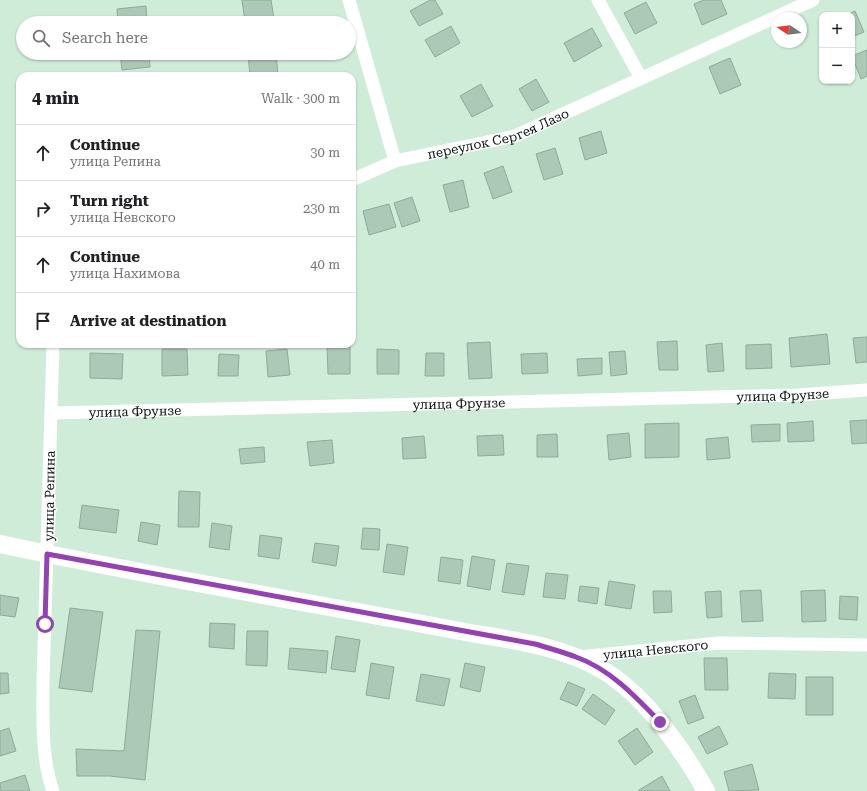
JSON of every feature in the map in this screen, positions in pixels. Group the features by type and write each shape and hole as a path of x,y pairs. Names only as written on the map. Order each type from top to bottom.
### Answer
{"main road":[{"name":"улица Невского","path":"0,544 535,644 577,657"},
{"path":"577,657 608,673 637,698 660,722 691,764 706,791"}],"street":[{"path":"349,0 353,16"},
{"path":"598,0 641,78"},
{"name":"переулок Сергея Лазо","path":"356,178 394,162 515,136 813,0"},
{"path":"356,25 394,162"},
{"name":"улица Репина","path":"53,348 43,682 44,736 48,777 53,791"},
{"name":"улица Фрунзе","path":"51,413 774,396 867,390"},
{"name":"улица Невского","path":"577,657 719,643 867,645"}],"building":[{"path":"242,0 271,0 274,16 244,16"},
{"path":"430,0 435,0 443,14 419,26 410,11"},
{"path":"704,0 721,0 727,14 702,25 694,4"},
{"path":"646,2 657,23 635,34 624,13"},
{"path":"146,6 147,16 118,16 117,9"},
{"path":"855,11 864,32 855,36 855,12 853,12"},
{"path":"451,26 460,43 435,57 425,40"},
{"path":"592,28 602,46 574,62 564,43"},
{"path":"867,50 867,76 861,79 855,64 855,55"},
{"path":"730,58 741,85 720,94 709,67"},
{"path":"121,60 150,60 150,67 122,70"},
{"path":"249,60 277,60 278,72 250,72"},
{"path":"536,79 549,102 532,111 519,89"},
{"path":"481,84 493,106 472,117 460,96"},
{"path":"601,131 607,153 585,160 579,138"},
{"path":"555,148 563,174 544,180 536,154"},
{"path":"503,166 512,192 493,199 484,173"},
{"path":"463,180 469,207 450,212 443,185"},
{"path":"412,197 420,221 402,227 394,203"},
{"path":"389,204 396,227 369,235 363,211"},
{"path":"827,334 830,364 791,367 789,338"},
{"path":"867,337 867,362 856,363 853,338"},
{"path":"677,341 678,370 659,370 657,342"},
{"path":"490,342 492,378 469,379 467,343"},
{"path":"722,343 724,371 708,372 706,345"},
{"path":"771,344 772,368 746,369 746,345"},
{"path":"327,348 350,348 350,374 328,374"},
{"path":"162,349 187,349 188,375 162,376"},
{"path":"287,349 290,375 268,377 266,351"},
{"path":"377,349 399,350 399,374 377,374"},
{"path":"625,351 627,374 611,376 609,352"},
{"path":"90,353 123,354 122,379 90,378"},
{"path":"426,353 444,353 444,376 425,376"},
{"path":"547,353 548,373 522,374 521,354"},
{"path":"219,354 239,355 238,376 218,376"},
{"path":"602,358 602,374 578,376 577,359"},
{"path":"867,420 867,443 852,444 850,421"},
{"path":"813,421 814,441 788,442 787,423"},
{"path":"679,423 679,457 645,458 645,424"},
{"path":"780,424 780,441 752,442 751,425"},
{"path":"629,433 631,457 609,460 607,435"},
{"path":"557,434 558,457 537,457 537,435"},
{"path":"503,435 504,455 478,456 477,436"},
{"path":"424,436 426,458 403,459 402,438"},
{"path":"728,437 730,458 707,460 706,439"},
{"path":"332,440 334,463 310,466 307,442"},
{"path":"264,447 265,462 241,464 239,449"},
{"path":"179,491 200,492 199,527 178,527"},
{"path":"82,505 119,510 116,533 79,528"},
{"path":"141,522 160,525 157,545 138,541"},
{"path":"212,523 232,526 229,550 209,547"},
{"path":"363,528 380,529 379,550 361,549"},
{"path":"260,535 282,538 279,559 258,556"},
{"path":"315,543 339,546 336,566 312,562"},
{"path":"387,544 408,547 404,575 383,572"},
{"path":"472,556 495,560 490,590 467,586"},
{"path":"441,557 463,560 460,584 438,581"},
{"path":"507,563 529,566 524,595 502,592"},
{"path":"546,573 568,575 565,599 543,597"},
{"path":"609,581 635,585 631,609 605,605"},
{"path":"580,586 599,588 597,604 578,601"},
{"path":"761,590 763,621 742,622 740,591"},
{"path":"825,590 826,621 802,622 801,591"},
{"path":"653,591 671,591 672,612 654,613"},
{"path":"721,591 722,617 707,618 705,592"},
{"path":"0,595 19,598 15,617 0,615"},
{"path":"840,596 858,597 857,620 839,619"},
{"path":"70,608 103,612 92,692 59,688"},
{"path":"210,623 235,624 234,649 209,647"},
{"path":"136,630 160,631 145,780 110,776 77,776 76,749 124,751"},
{"path":"247,631 268,631 267,666 246,665"},
{"path":"336,636 360,640 355,672 331,669"},
{"path":"290,648 328,651 326,673 288,669"},
{"path":"704,658 727,658 728,690 705,690"},
{"path":"371,663 394,667 389,699 366,695"},
{"path":"465,663 485,667 480,692 460,687"},
{"path":"0,673 8,673 9,693 0,694"},
{"path":"769,673 796,674 795,699 768,698"},
{"path":"421,674 450,679 444,706 416,701"},
{"path":"806,677 833,677 833,715 806,715"},
{"path":"568,682 585,689 577,706 560,699"},
{"path":"593,694 615,710 605,725 582,709"},
{"path":"695,695 704,718 688,724 679,701"},
{"path":"719,726 728,744 707,754 698,737"},
{"path":"9,728 16,751 0,756 0,731"},
{"path":"637,728 653,752 635,765 618,741"},
{"path":"752,764 759,790 729,791 724,772"},
{"path":"25,775 30,791 1,791 0,783"},
{"path":"662,776 670,791 639,791 639,790"}],"route":[{"path":"45,624 47,554 535,644 577,657 608,673 637,698 660,722"}]}
